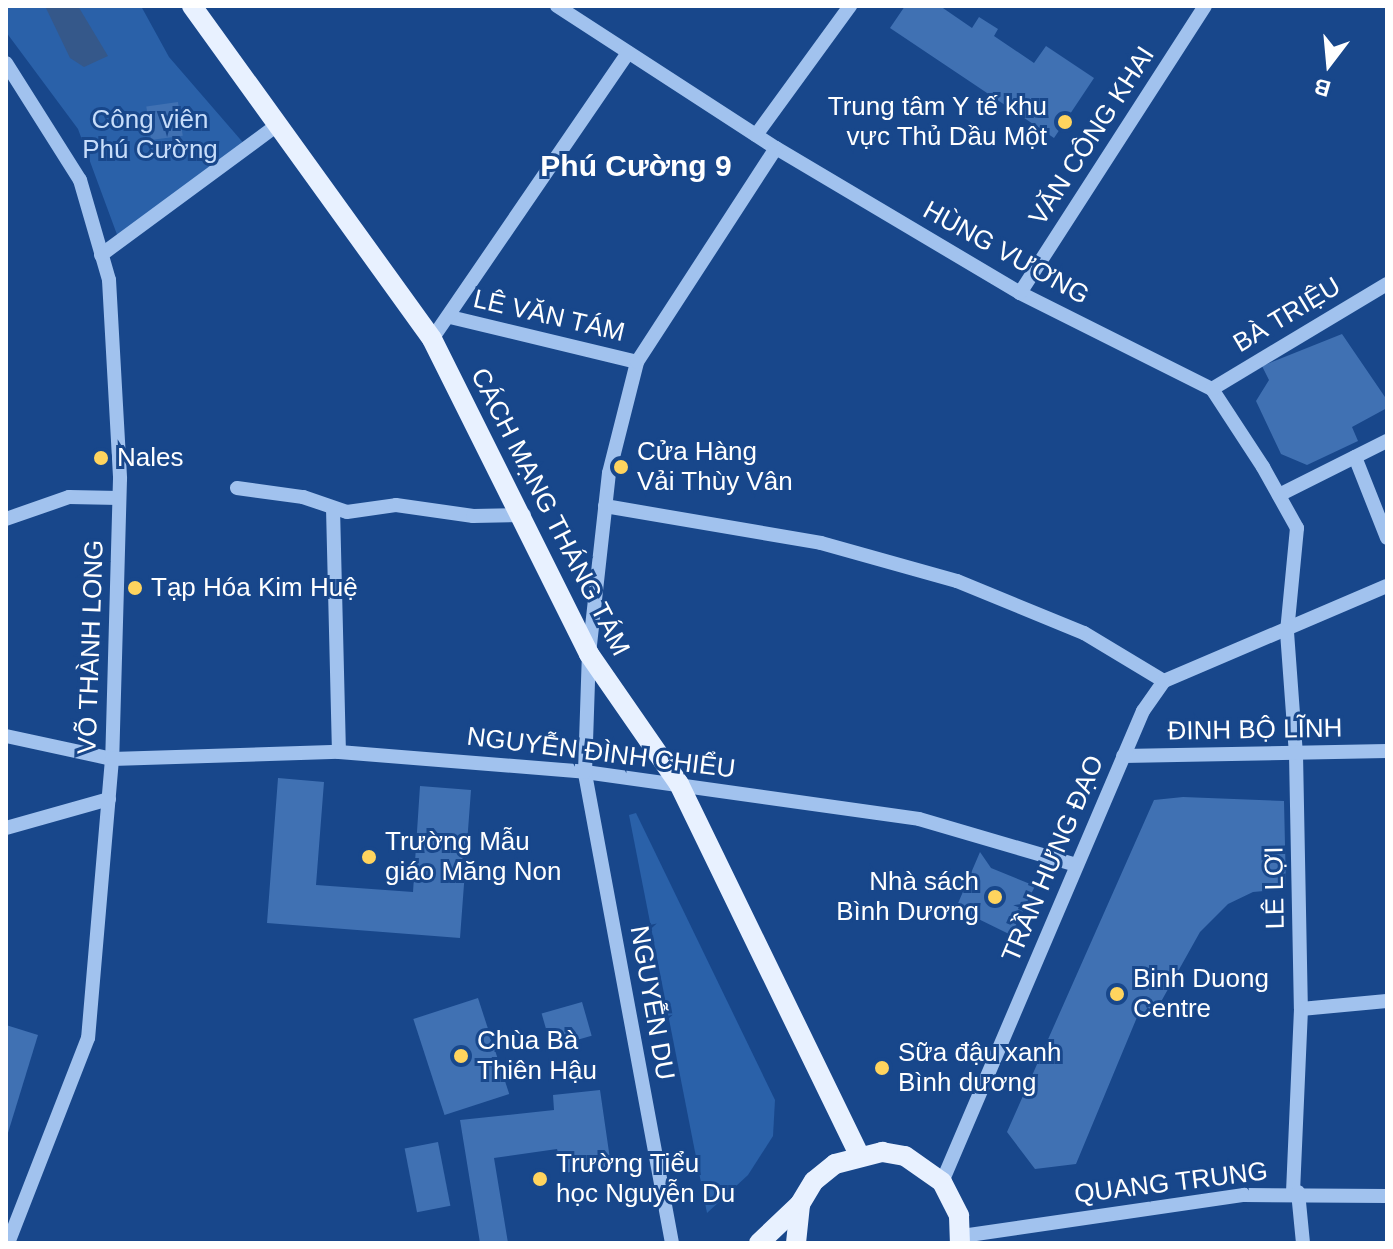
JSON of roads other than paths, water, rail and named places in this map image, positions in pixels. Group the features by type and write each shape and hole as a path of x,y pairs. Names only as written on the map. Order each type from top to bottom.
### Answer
{"main road":[{"name":"CÁCH MẠNG THÁNG TÁM","path":"192,6 432,339 524,515 589,654 679,784 859,1154"},
{"path":"759,1243 800,1204 821,1176 859,1154 905,1156 942,1182 956,1207 961,1239"},
{"path":"796,1243 800,1204"}],"street":[{"name":"HÙNG VƯƠNG","path":"557,6 776,148 1020,293 1212,389"},
{"path":"756,135 850,6"},
{"name":"VĂN CÔNG KHAI","path":"1020,293 1205,6"},
{"path":"432,339 450,317 495,242 628,53"},
{"name":"VÕ THÀNH LONG","path":"7,66 80,180 109,280 119,498 112,759 88,1038 8,1243"},
{"path":"101,255 276,126"},
{"path":"637,362 776,148"},
{"name":"BÀ TRIỆU","path":"1212,389 1387,284"},
{"name":"LÊ VĂN TÁM","path":"450,317 637,362"},
{"name":"NGUYỄN DU","path":"637,362 605,506 589,654 585,772 672,1243"},
{"path":"1212,389 1297,528 1287,632"},
{"path":"1279,495 1387,441"},
{"path":"1355,457 1387,538"},
{"path":"237,488 277,491 347,512 396,505 473,516 524,515"},
{"path":"6,519 69,497 119,498"},
{"path":"605,506 821,543 957,581 1084,633 1164,681 1287,632 1387,586"},
{"path":"333,508 339,752"},
{"name":"LÊ LỢI","path":"1287,632 1296,754 1301,1009 1296,1192 1303,1243"},
{"name":"TRẦN HƯNG ĐẠO","path":"942,1182 1123,756 1143,711 1164,681"},
{"name":"NGUYỄN ĐÌNH CHIỂU","path":"6,736 112,759 339,752 585,772 919,819 1076,865"},
{"name":"ĐINH BỘ LĨNH","path":"1123,756 1387,751"},
{"path":"6,828 109,799"},
{"path":"1301,1009 1387,1001"},
{"name":"QUANG TRUNG","path":"961,1239 1296,1192 1387,1196"}],"place":[{"name":"Trung tâm Y tế khu vực Thủ Dầu Một","path":"1065,122"},
{"name":"Nales","path":"101,458"},
{"name":"Cửa Hàng Vải Thùy Vân","path":"621,467"},
{"name":"Tạp Hóa Kim Huệ","path":"135,588"},
{"name":"Trường Mẫu giáo Măng Non","path":"369,857"},
{"name":"Nhà sách Bình Dương","path":"995,897"},
{"name":"Binh Duong Centre","path":"1117,994"},
{"name":"Chùa Bà Thiên Hậu","path":"461,1056"},
{"name":"Sữa đậu xanh Bình dương","path":"882,1068"},
{"name":"Trường Tiểu học Nguyễn Du","path":"540,1179"}],"district":[{"name":"Phú Cường 9","path":"636,166"}],"park label":[{"name":"Công viên Phú Cường","path":"150,135"}]}
